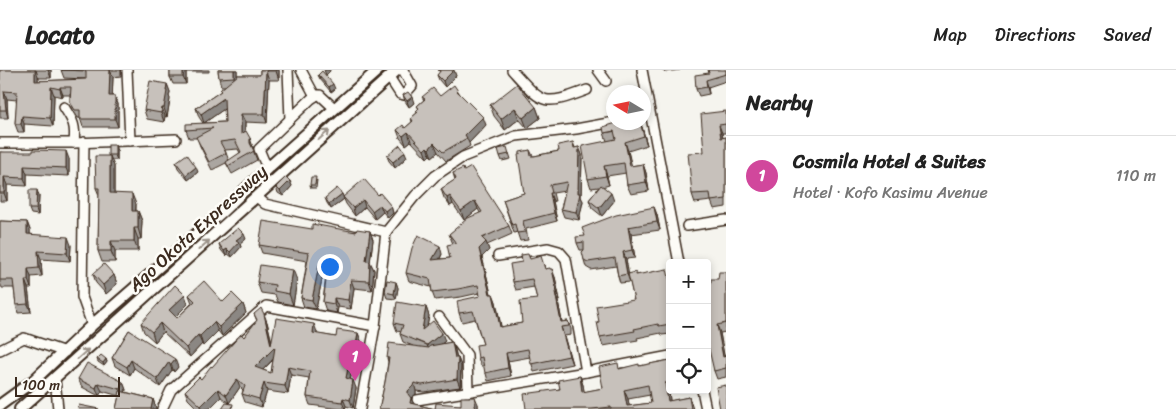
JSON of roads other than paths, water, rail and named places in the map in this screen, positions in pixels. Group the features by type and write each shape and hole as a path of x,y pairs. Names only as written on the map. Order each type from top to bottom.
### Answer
{"main road":[{"name":"Ago Okota Expressway","path":"0,405 33,381 92,325 378,70"},
{"name":"Ago Okota Expressway","path":"20,409 393,74"}],"street":[{"path":"127,70 130,141"},
{"path":"288,70 290,118"},
{"path":"301,70 315,96"},
{"path":"393,74 400,94 404,95 412,86 404,70"},
{"path":"512,70 536,96 549,101 562,100 587,90"},
{"path":"598,70 606,81"},
{"path":"642,70 678,259"},
{"path":"269,167 259,149 290,118 315,96 320,95 334,108"},
{"path":"64,107 74,122 74,143"},
{"path":"360,409 375,326 386,232 422,189 435,176 463,157 516,136 606,123"},
{"path":"0,143 74,143 176,139"},
{"path":"84,142 82,297 92,325"},
{"path":"257,197 265,204 386,232"},
{"path":"687,226 726,220"},
{"path":"498,256 548,248 559,251 566,259 586,372"},
{"path":"162,409 171,390 266,306 375,326"},
{"path":"439,317 467,355 468,392"},
{"path":"0,350 24,338 65,352"},
{"path":"417,400 666,357"},
{"path":"55,379 58,409"},
{"path":"703,394 706,409"}],"place":[{"name":"Cosmila Hotel & Suites","path":"355,381"}]}
